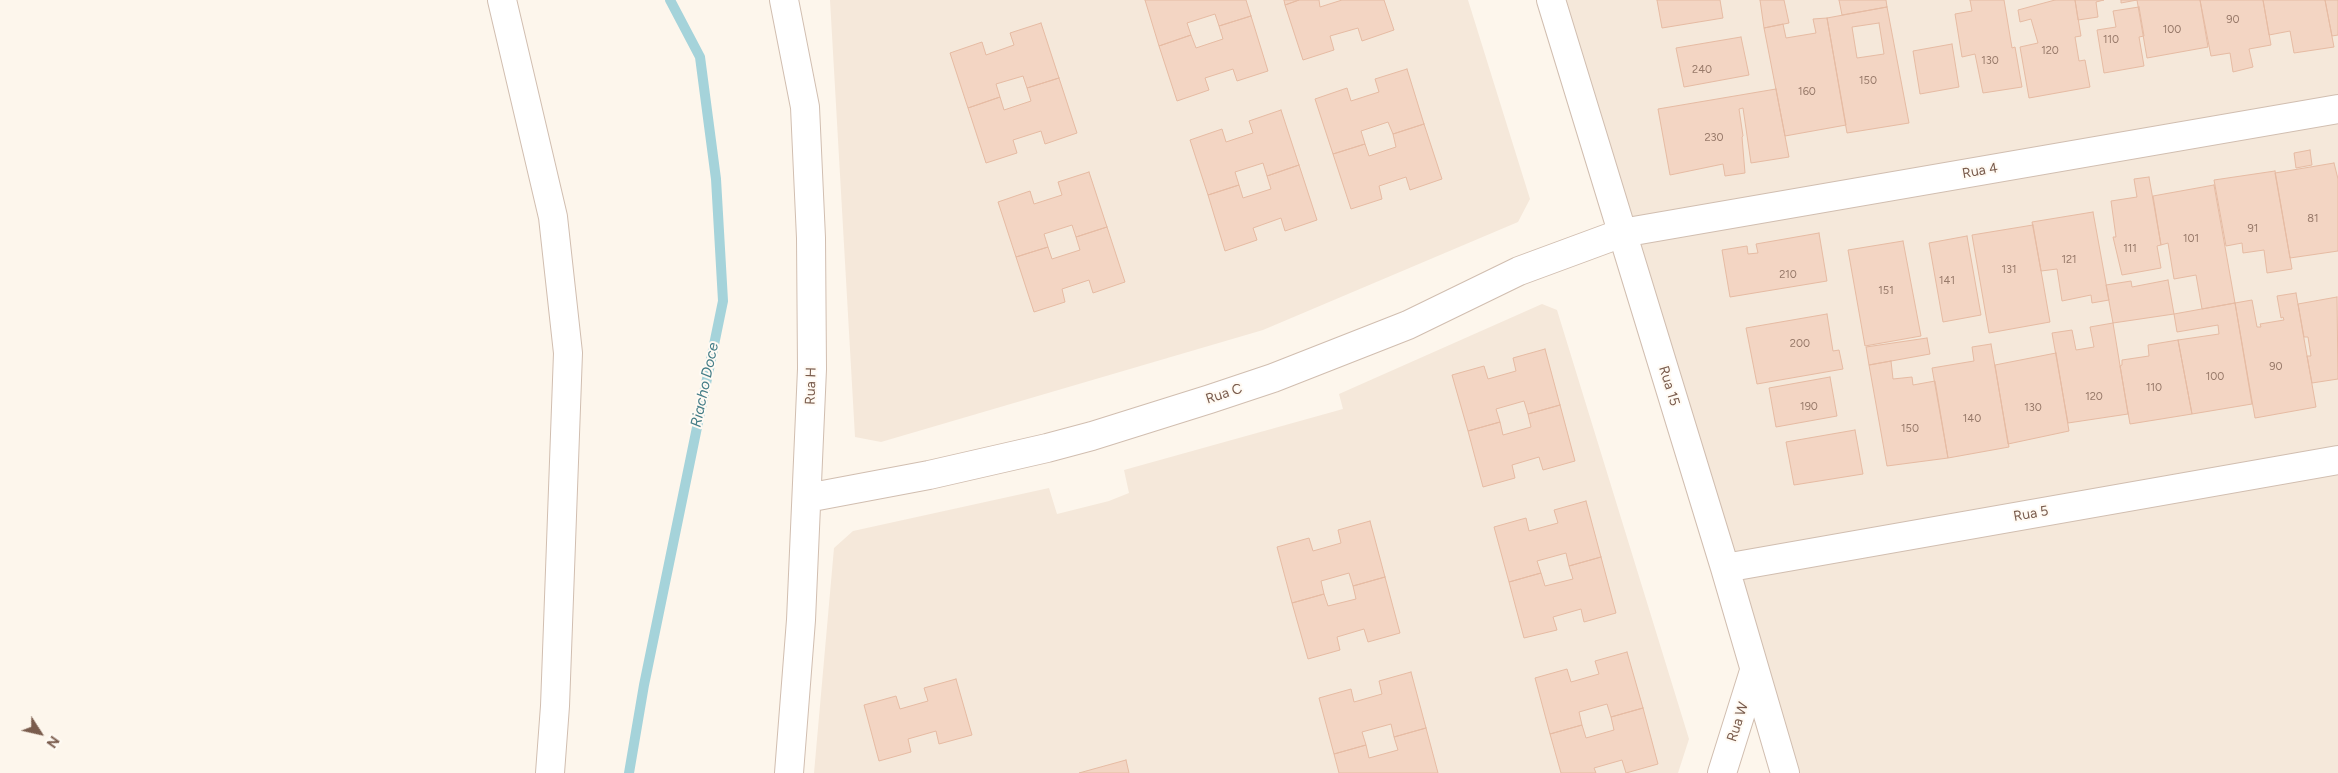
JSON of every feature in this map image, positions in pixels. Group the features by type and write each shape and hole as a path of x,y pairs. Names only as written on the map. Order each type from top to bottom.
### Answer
{"street":[{"path":"502,0 553,217 568,353 556,706 550,773"},
{"name":"Rua H","path":"784,0 805,106 811,238 812,369 801,620 789,773"},
{"name":"Rua 15","path":"1551,0 1725,568 1785,773"},
{"name":"Rua 4","path":"1622,232 2338,109"},
{"name":"Rua C","path":"807,498 929,475 1046,448 1092,436 1210,399 1273,378 1408,325 1519,272 1622,232"},
{"name":"Rua 5","path":"1725,568 2338,460"},
{"name":"Rua W","path":"1722,773 1754,671"}],"shaded area":[{"path":"830,0 1468,0 1530,199 1518,222 1263,330 881,442 855,437"},
{"path":"1551,0 2338,0 2338,773 1785,773"},
{"path":"1542,304 1557,310 1689,739 1678,773 814,773 834,548 853,531 1049,488 1057,514 1109,501 1129,493 1124,470 1343,409 1339,394"}],"building":[{"path":"1145,0 1246,0 1251,16 1219,26 1215,14 1187,23 1191,35 1159,46"},
{"path":"1284,0 1299,0 1285,5"},
{"path":"1299,0 1319,0 1320,7 1342,0 1384,0 1394,30 1362,41 1358,28 1330,36 1334,50 1303,60 1285,5"},
{"path":"1657,0 1720,0 1723,18 1662,28"},
{"path":"1760,0 1784,0 1789,23 1764,28"},
{"path":"1839,0 1886,0 1887,7 1842,15"},
{"path":"1970,0 2004,0 2012,48 2015,47 2022,87 1983,93 1975,54 1962,57 1955,14 1972,11"},
{"path":"2055,0 2075,0 2081,36 2075,37 2079,61 2085,60 2090,87 2029,98 2020,47 2038,43 2031,19 2020,22 2018,10"},
{"path":"2075,0 2104,0 2096,2 2098,17 2078,20"},
{"path":"2121,0 2137,0 2121,3"},
{"path":"2137,0 2200,0 2208,47 2147,58"},
{"path":"2200,0 2263,0 2271,45 2249,49 2253,67 2233,72 2230,53 2211,56"},
{"path":"2263,0 2325,0 2334,47 2294,53 2290,31 2269,35"},
{"path":"2325,0 2338,0 2338,35 2332,36"},
{"path":"1887,7 1909,123 1847,133 1827,18","holes":["1879,23 1884,54 1857,58 1852,27"]},
{"path":"2139,7 2144,36 2139,37 2144,66 2104,73 2097,30 2116,27 2113,11"},
{"path":"1251,16 1268,71 1237,81 1233,69 1205,78 1209,90 1177,101 1159,46 1191,35 1196,48 1223,39 1219,26"},
{"path":"1827,18 1846,125 1785,136 1764,28 1783,24 1786,38 1816,33 1813,19"},
{"path":"1041,23 1059,78 1027,88 1023,76 996,84 1000,97 968,108 950,53 982,42 986,55 1014,45 1010,33"},
{"path":"1741,37 1749,75 1684,87 1676,48"},
{"path":"1952,44 1959,87 1920,94 1913,51"},
{"path":"1407,69 1424,124 1393,134 1388,122 1361,131 1365,144 1333,154 1315,99 1347,88 1351,101 1379,92 1375,79"},
{"path":"1059,78 1077,133 1045,144 1041,131 1013,140 1017,153 986,163 968,108 1000,97 1004,110 1031,101 1027,88"},
{"path":"1776,89 1789,157 1751,163 1743,108 1739,109 1745,173 1725,176 1723,164 1670,175 1658,109"},
{"path":"1281,110 1299,165 1267,176 1263,163 1235,172 1239,185 1208,195 1190,140 1222,129 1226,142 1253,133 1249,121"},
{"path":"1424,124 1442,179 1410,190 1406,177 1379,186 1382,199 1351,209 1333,154 1365,144 1369,156 1396,147 1393,134"},
{"path":"2310,150 2312,165 2296,168 2294,153"},
{"path":"2334,163 2338,179 2338,251 2290,258 2275,173"},
{"path":"1299,165 1317,220 1285,231 1281,218 1253,228 1257,240 1225,251 1208,195 1239,185 1243,198 1271,189 1267,176"},
{"path":"2275,171 2292,269 2267,273 2264,250 2243,253 2242,243 2226,246 2214,180"},
{"path":"1089,172 1107,227 1076,237 1072,225 1044,234 1048,247 1016,257 998,202 1030,191 1034,204 1062,195 1058,182"},
{"path":"2149,177 2161,245 2157,246 2161,268 2122,275 2113,237 2116,237 2111,201 2137,197 2134,179"},
{"path":"2214,185 2235,303 2202,309 2196,275 2174,279 2168,243 2161,245 2153,196"},
{"path":"2093,212 2109,300 2092,303 2091,295 2062,301 2057,269 2041,271 2032,222"},
{"path":"2033,225 2050,322 1989,333 1972,235"},
{"path":"1107,227 1125,282 1093,293 1089,280 1062,289 1065,302 1034,312 1016,257 1048,247 1052,259 1080,250 1076,237"},
{"path":"1819,233 1827,281 1730,297 1722,250 1747,246 1748,254 1758,253 1756,244"},
{"path":"1967,236 1981,315 1943,322 1929,243"},
{"path":"1903,241 1921,336 1865,346 1848,250"},
{"path":"2168,280 2174,314 2113,323 2106,285 2131,281 2132,287"},
{"path":"2296,293 2316,407 2255,418 2235,303 2252,300 2257,327 2261,327 2260,324 2284,320 2283,317 2281,318 2277,296"},
{"path":"2337,297 2338,379 2312,383 2307,356 2311,356 2308,337 2304,337 2298,304"},
{"path":"2235,303 2252,404 2192,414 2178,340 2219,334 2218,325 2177,332 2174,314"},
{"path":"1827,314 1833,351 1839,350 1843,369 1757,384 1746,328"},
{"path":"2113,323 2128,414 2068,423 2052,333 2072,330 2076,350 2094,347 2090,327"},
{"path":"1927,338 1930,354 1869,365 1866,347"},
{"path":"2178,340 2192,414 2130,424 2120,366 2122,365 2122,360 2149,356 2148,345"},
{"path":"1991,344 2009,447 1948,458 1932,368 1974,361 1972,347"},
{"path":"1545,349 1560,405 1528,414 1524,401 1496,409 1500,422 1468,431 1452,375 1484,366 1488,379 1516,371 1513,358"},
{"path":"2056,353 2069,431 2008,444 1995,365"},
{"path":"1891,361 1893,379 1912,377 1913,385 1935,381 1948,458 1887,466 1869,365"},
{"path":"1830,377 1837,416 1776,427 1769,388"},
{"path":"1560,405 1575,461 1543,470 1539,457 1512,465 1515,478 1483,487 1468,431 1500,422 1503,435 1531,427 1528,414"},
{"path":"1855,430 1863,474 1794,485 1786,442"},
{"path":"1586,501 1601,557 1569,566 1566,553 1537,561 1541,573 1509,582 1494,527 1526,518 1529,531 1558,523 1554,510"},
{"path":"1370,521 1385,577 1353,586 1349,573 1321,581 1324,594 1292,603 1277,547 1309,538 1313,551 1341,543 1338,530"},
{"path":"1601,557 1616,613 1584,622 1581,609 1553,617 1557,630 1524,638 1509,582 1541,573 1545,586 1573,579 1569,566"},
{"path":"1385,577 1400,633 1368,642 1364,629 1337,637 1340,650 1308,659 1292,603 1324,594 1328,606 1356,599 1353,586"},
{"path":"1627,652 1643,708 1611,717 1607,704 1579,712 1582,725 1550,734 1535,678 1567,669 1571,682 1599,674 1595,661"},
{"path":"1411,672 1426,728 1394,737 1391,724 1362,732 1366,745 1334,754 1319,698 1351,689 1354,702 1382,694 1379,681"},
{"path":"956,679 972,735 939,744 936,731 908,739 911,752 879,761 864,705 896,696 900,709 928,701 924,688"},
{"path":"1643,708 1658,764 1626,773 1622,760 1594,768 1596,773 1561,773 1550,734 1582,725 1586,738 1614,730 1611,717"},
{"path":"1426,728 1438,773 1339,773 1334,754 1366,745 1369,758 1398,750 1394,737"},
{"path":"1126,760 1129,773 1079,773"}],"waterway":[{"name":"Riacho Doce","path":"629,773 644,685 723,301 716,179 700,57 670,0"}]}
